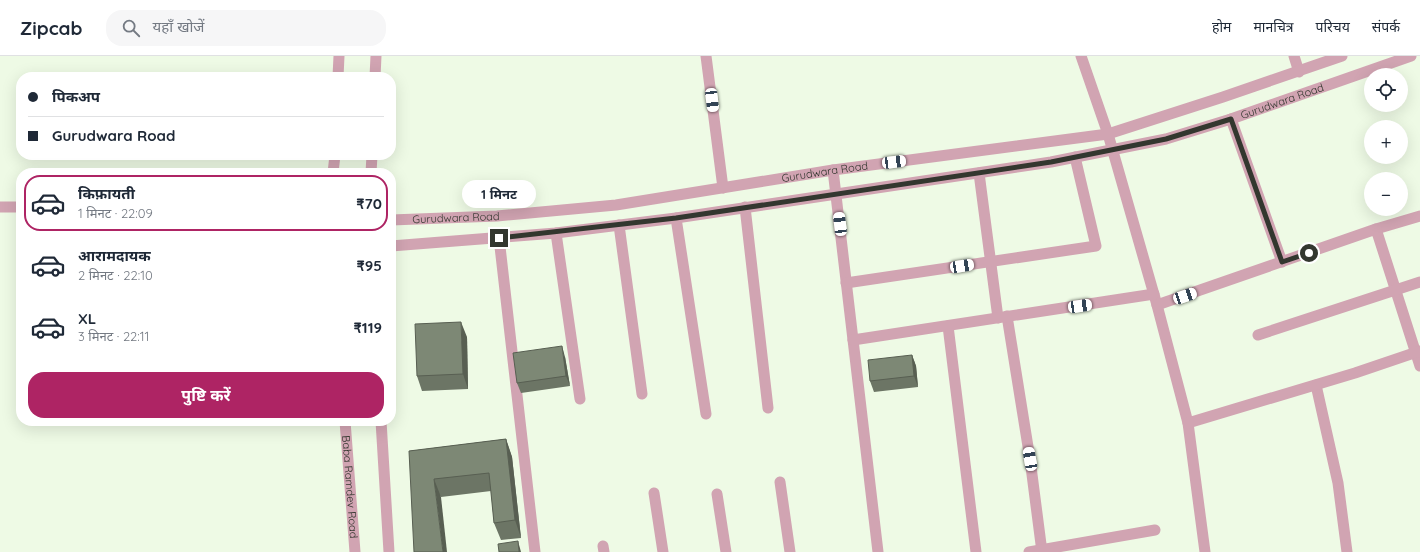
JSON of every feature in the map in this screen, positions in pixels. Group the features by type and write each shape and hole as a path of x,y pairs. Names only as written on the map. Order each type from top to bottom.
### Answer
{"street":[{"path":"338,72 339,56"},
{"path":"375,72 376,56"},
{"path":"706,56 723,188"},
{"path":"1082,56 1108,134 1156,300 1188,423 1205,552"},
{"path":"1294,56 1299,72"},
{"name":"Gurudwara Road","path":"396,220 496,216 616,205 833,170 1108,134 1299,72 1342,56"},
{"name":"Gurudwara Road","path":"396,246 556,233 676,218 836,195 1075,157 1166,139 1231,119 1411,56"},
{"path":"1231,119 1282,262"},
{"path":"846,283 1096,246 1075,157"},
{"path":"833,170 878,552"},
{"path":"979,173 991,261 1030,459 1042,551"},
{"path":"0,207 16,207"},
{"path":"745,207 768,408"},
{"path":"853,340 1002,317 1156,300 1282,262 1376,229 1420,216"},
{"path":"676,218 706,414"},
{"path":"619,225 642,394"},
{"path":"1376,229 1418,352 1420,366"},
{"path":"556,233 580,399"},
{"path":"499,238 535,552"},
{"path":"1258,335 1420,282"},
{"path":"948,326 976,552"},
{"path":"1188,423 1316,385 1418,352"},
{"path":"1316,385 1338,483 1347,552"},
{"name":"Baba Ramdev Road","path":"345,426 355,552"},
{"path":"381,426 389,552"},
{"path":"780,482 790,552"},
{"path":"654,493 663,552"},
{"path":"717,494 726,552"},
{"path":"1029,552 1042,551 1155,530"}],"building":[{"path":"461,322 463,374 417,376 415,324"},
{"path":"562,346 566,376 517,383 513,353"},
{"path":"912,355 914,376 870,381 868,360"},
{"path":"506,439 515,520 494,523 489,473 434,479 443,552 414,552 409,451"},
{"path":"518,541 519,552 499,552 498,544"}],"route":[{"path":"499,238 556,233 676,218 1051,162 1166,139 1231,119 1282,262 1309,253"}]}
